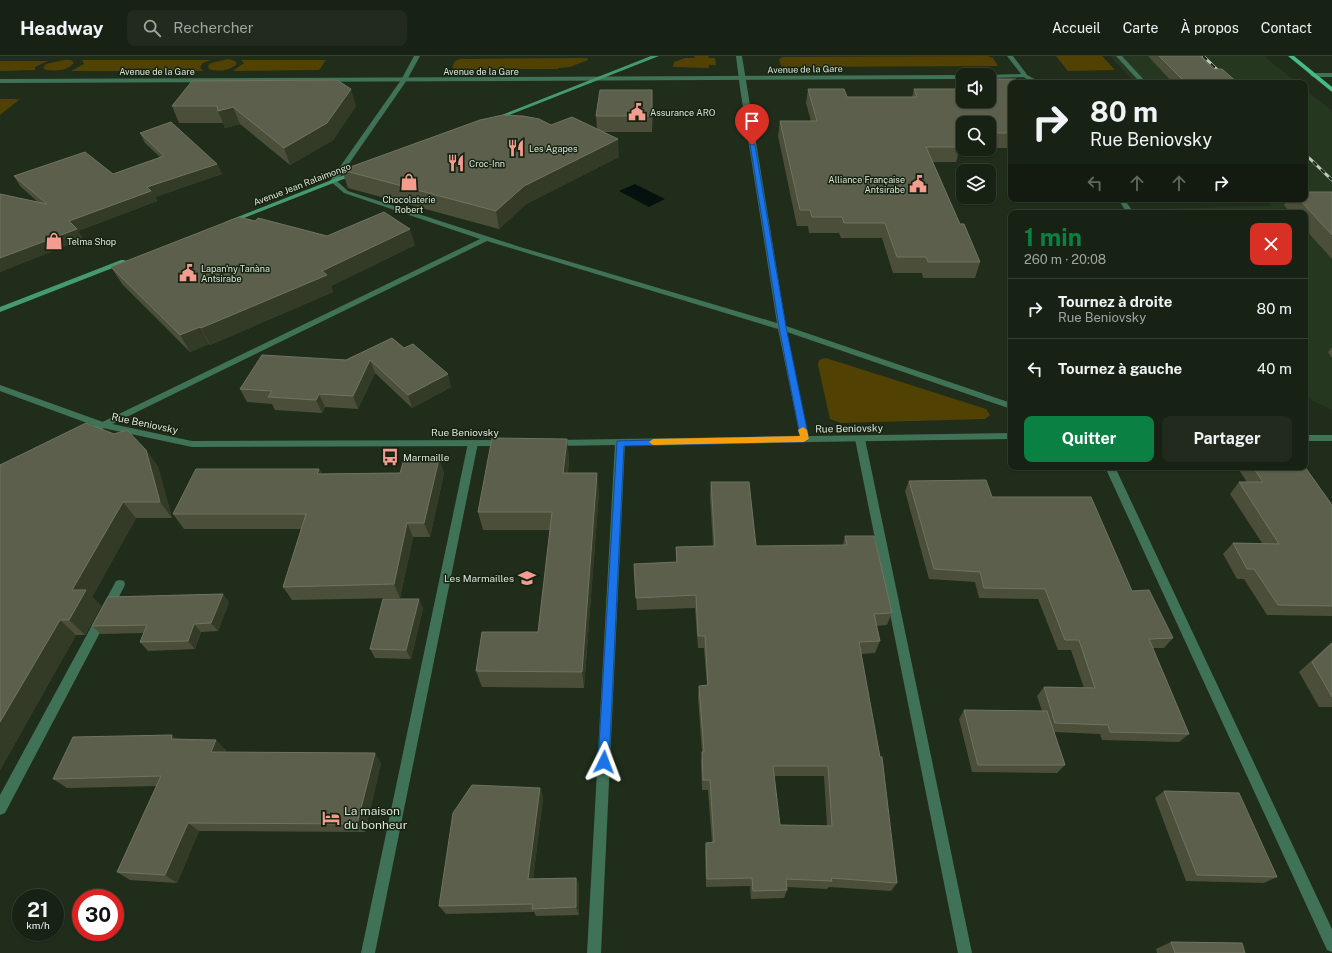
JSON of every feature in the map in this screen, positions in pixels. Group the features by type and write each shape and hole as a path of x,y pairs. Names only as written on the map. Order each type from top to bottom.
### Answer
{"main road":[{"path":"488,121 656,56"},
{"path":"1291,56 1332,90"},
{"name":"Avenue Jean Ralaimongo","path":"222,224 363,170"},
{"path":"0,310 133,258"}],"street":[{"path":"417,56 404,80 334,181 346,192 486,239 782,327 1008,405"},
{"path":"740,56 741,79 782,327 804,439"},
{"path":"1010,56 1025,76 1033,80"},
{"path":"1119,56 1141,80"},
{"path":"1313,74 1332,75"},
{"path":"996,76 1025,76"},
{"name":"Avenue de la Gare","path":"0,81 956,77"},
{"path":"87,433 486,239"},
{"name":"Rue Beniovsky","path":"0,388 101,425 192,444 512,443"},
{"name":"Rue Beniovsky","path":"542,443 1008,436"},
{"path":"860,438 965,953"},
{"path":"1308,438 1332,438"},
{"path":"368,953 473,443"},
{"path":"594,953 620,443"},
{"path":"1111,470 1332,945"},
{"path":"0,808 120,584"}],"shaded area":[{"path":"695,56 708,56 709,58 715,58 716,65 709,65 709,68 673,67 674,62 685,58 694,58"},
{"path":"987,56 993,58 998,66 786,67 781,66 779,59 783,57"},
{"path":"1056,56 1102,56 1115,70 1068,71"},
{"path":"1110,56 1264,56 1293,80 1132,80"},
{"path":"587,58 588,60 570,67 558,69 452,68 455,61 460,59"},
{"path":"228,59 235,61 237,64 224,70 209,69 208,66 211,63"},
{"path":"71,60 74,63 68,68 61,70 46,70 43,68 46,64"},
{"path":"82,60 211,60 203,63 200,67 203,71 71,71 84,64"},
{"path":"241,60 326,60 319,70 233,71 244,63"},
{"path":"0,61 48,61 35,67 35,70 0,71"},
{"path":"1308,91 1332,111 1332,410 1311,400 1308,396 1308,210 1164,209 1271,206 1268,202 1308,202"},
{"path":"0,99 20,99 0,115"},
{"path":"635,184 665,199 649,207 619,191"},
{"path":"826,358 986,409 990,415 985,419 841,423 830,419 818,365 819,360"}],"building":[{"path":"1159,56 1200,56 1213,69 1222,69 1235,80 1183,80"},
{"path":"996,79 1017,80 1008,80 1008,133 996,133 996,116 956,116 956,147 926,147 960,224 964,224 980,262 928,262 926,257 897,257 885,223 844,223 842,217 812,217 810,210 800,210 780,121 817,121 808,89 844,89 847,97 917,97 914,89 956,89 956,108 996,108"},
{"path":"337,80 351,89 327,123 284,148 233,107 218,111 217,106 172,106 192,81"},
{"path":"600,90 652,90 652,116 596,116"},
{"path":"503,115 523,116 539,119 551,125 572,117 618,139 524,186 496,211 342,170 480,120"},
{"path":"171,122 217,164 147,187 151,191 69,221 77,229 0,258 0,194 47,204 14,176 85,152 113,174 164,156 140,133"},
{"path":"1308,192 1332,192 1332,235 1302,202 1308,202"},
{"path":"384,212 410,229 322,271 327,275 201,328 200,327 180,335 111,267 239,217 255,221 258,218 327,236"},
{"path":"392,338 404,348 413,344 448,374 408,395 370,360 353,396 319,394 316,400 268,397 272,391 240,389 262,355 346,360"},
{"path":"86,423 114,434 127,430 146,450 160,502 123,502 72,590 86,590 69,620 60,620 0,722 0,465"},
{"path":"492,438 567,439 563,473 597,473 582,672 476,671 482,632 538,632 552,512 478,512"},
{"path":"404,459 439,459 424,523 407,523 394,584 283,587 306,514 173,514 196,469 319,469 317,474 400,473"},
{"path":"1255,470 1307,470 1332,505 1332,606 1278,605 1254,569 1247,569 1233,543 1279,544 1239,482 1263,482"},
{"path":"986,480 992,497 1091,497 1132,591 1149,590 1173,638 1149,639 1189,734 1110,732 1108,725 1055,723 1044,687 1095,688 1079,640 1065,640 1045,589 984,588 980,572 934,569 909,481"},
{"path":"711,482 749,482 756,546 847,545 845,536 874,536 892,613 874,614 880,641 859,642 880,757 882,757 897,883 831,878 832,881 786,879 787,890 753,891 752,878 707,879 706,843 714,842 710,780 703,780 702,752 704,752 699,686 708,685 705,636 698,636 696,595 636,598 634,564 677,562 676,547 715,546","holes":["773,766 828,766 832,826 780,825"]},
{"path":"223,594 211,623 194,624 188,641 140,642 147,625 92,626 108,597"},
{"path":"383,599 419,599 406,650 370,649"},
{"path":"1332,643 1332,697 1312,662"},
{"path":"964,710 1047,711 1065,765 978,765"},
{"path":"172,735 171,739 216,740 211,752 375,753 357,824 188,823 165,875 117,872 161,776 53,779 73,737"},
{"path":"472,785 540,788 528,879 576,878 576,907 532,909 533,904 439,906 453,813"},
{"path":"1164,791 1239,793 1277,877 1197,875"},
{"path":"1171,942 1242,943 1245,953 1175,953"}],"railway":[{"path":"1203,56 1228,80"},
{"path":"1308,157 1332,180"}],"slow traffic":[{"path":"653,442 804,439 803,430"}],"place":[{"name":"Assurance ARO","path":"637,112"},
{"name":"Les Agapes","path":"516,148"},
{"name":"Croc-Inn","path":"456,163"},
{"name":"Chocolaterie Robert","path":"409,182"},
{"name":"Alliance Française Antsirabe","path":"918,184"},
{"name":"Telma Shop","path":"54,241"},
{"name":"Lapan'ny Tanàna Antsirabe","path":"188,273"},
{"name":"Marmaille","path":"390,457"},
{"name":"Les Marmailles","path":"527,578"},
{"name":"La maison du bonheur","path":"331,818"}],"route":[{"path":"604,762 620,443 804,439 782,327 752,145"}]}
